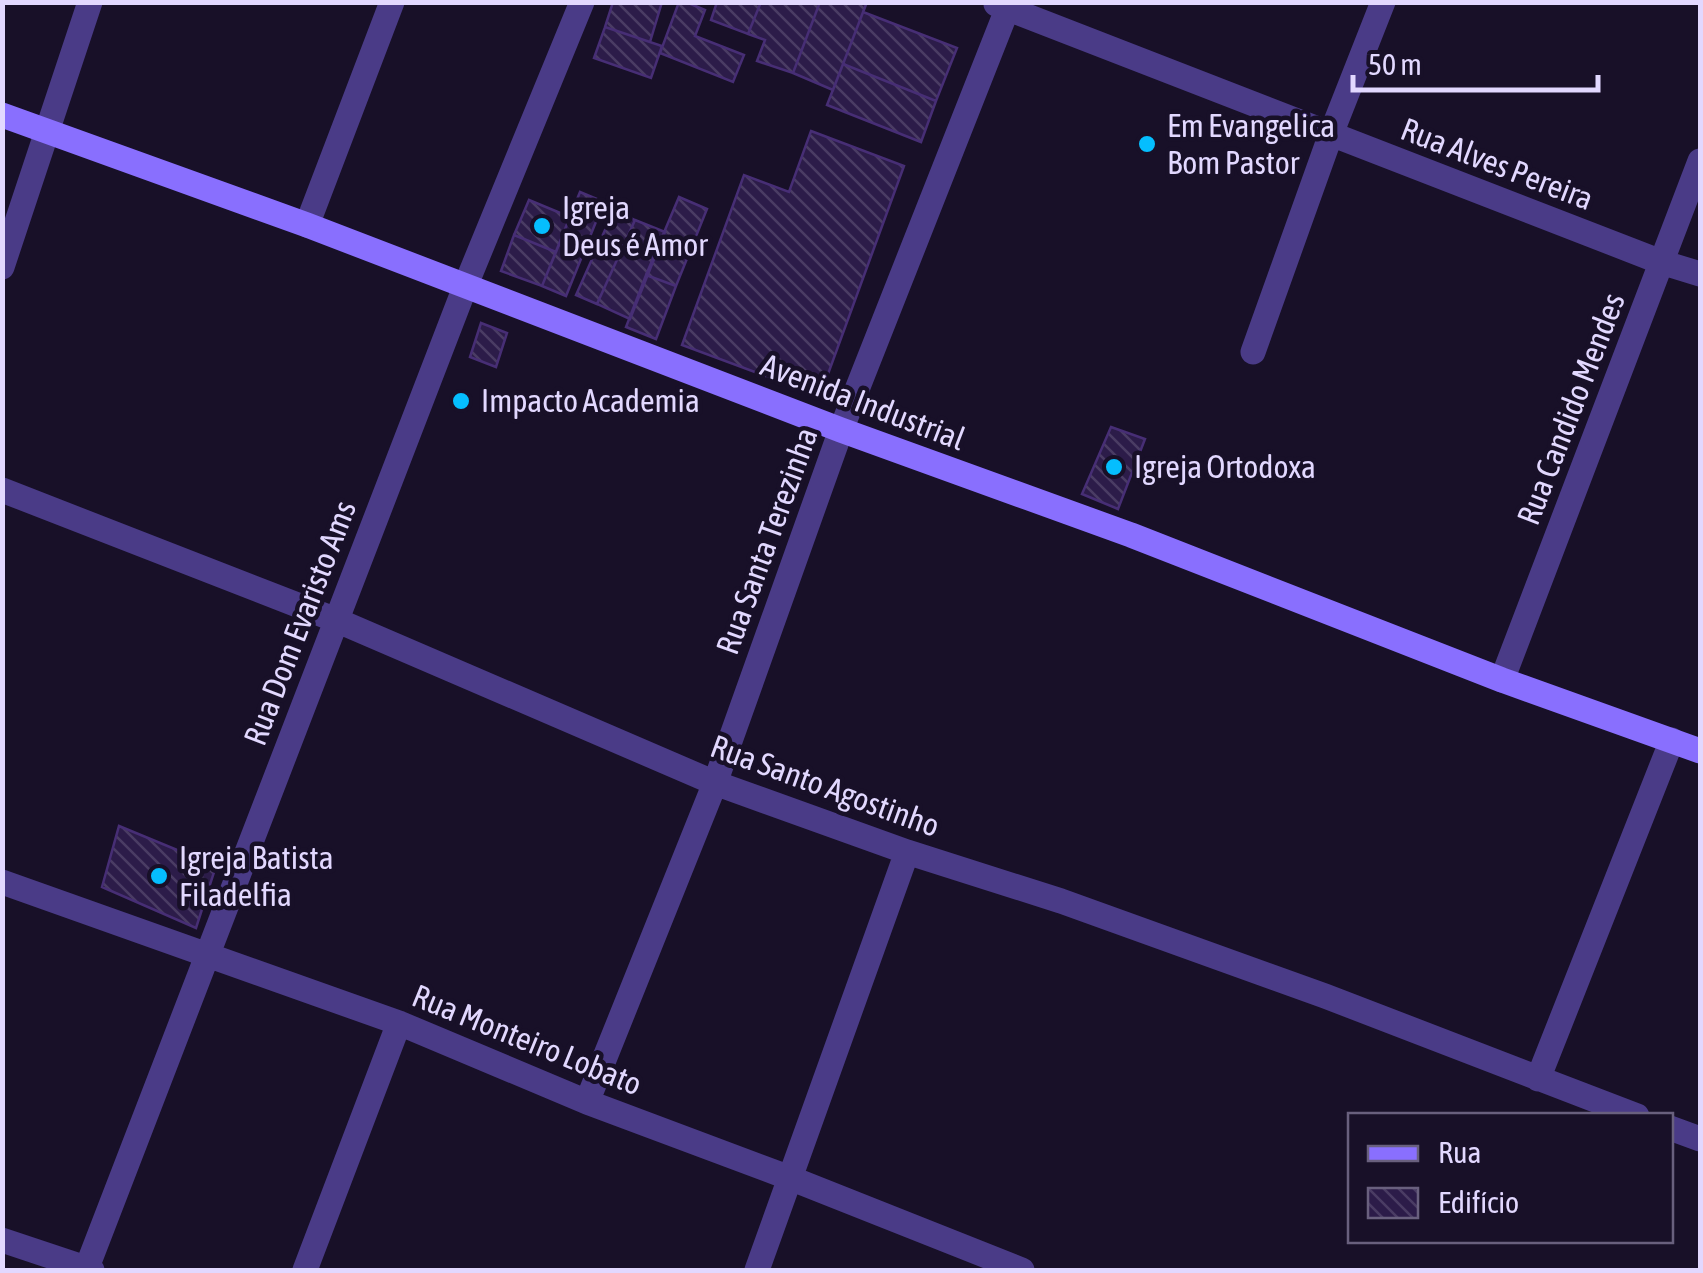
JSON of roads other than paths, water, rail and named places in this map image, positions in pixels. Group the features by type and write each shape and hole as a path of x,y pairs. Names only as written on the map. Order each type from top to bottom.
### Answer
{"street":[{"path":"2,268 90,2"},
{"path":"307,225 392,2"},
{"name":"Rua Dom Evaristo Ams","path":"88,1270 465,287 582,2"},
{"path":"1253,352 1383,2"},
{"name":"Rua Alves Pereira","path":"1003,4 1700,274"},
{"name":"Rua Santa Terezinha","path":"587,1102 714,782 841,430 1003,4"},
{"name":"Avenida Industrial","path":"2,116 307,225 1700,752"},
{"name":"Rua Candido Mendes","path":"1502,680 1700,160"},
{"name":"Rua Santo Agostinho","path":"2,490 336,620 714,782 1325,996 1629,1113"},
{"path":"1538,1079 1672,740"},
{"path":"757,1270 907,852"},
{"name":"Rua Monteiro Lobato","path":"2,882 399,1023 587,1102 1022,1270"},
{"path":"305,1270 399,1023"},
{"path":"1673,1129 1700,1139"},
{"path":"2,1240 88,1270"}],"place":[{"name":"Em Evangelica Bom Pastor","path":"1147,144"},
{"name":"Igreja Deus é Amor","path":"542,226"},
{"name":"Impacto Academia","path":"461,401"},
{"name":"Igreja Ortodoxa","path":"1114,467"},
{"name":"Igreja Batista Filadelfia","path":"159,876"}]}
